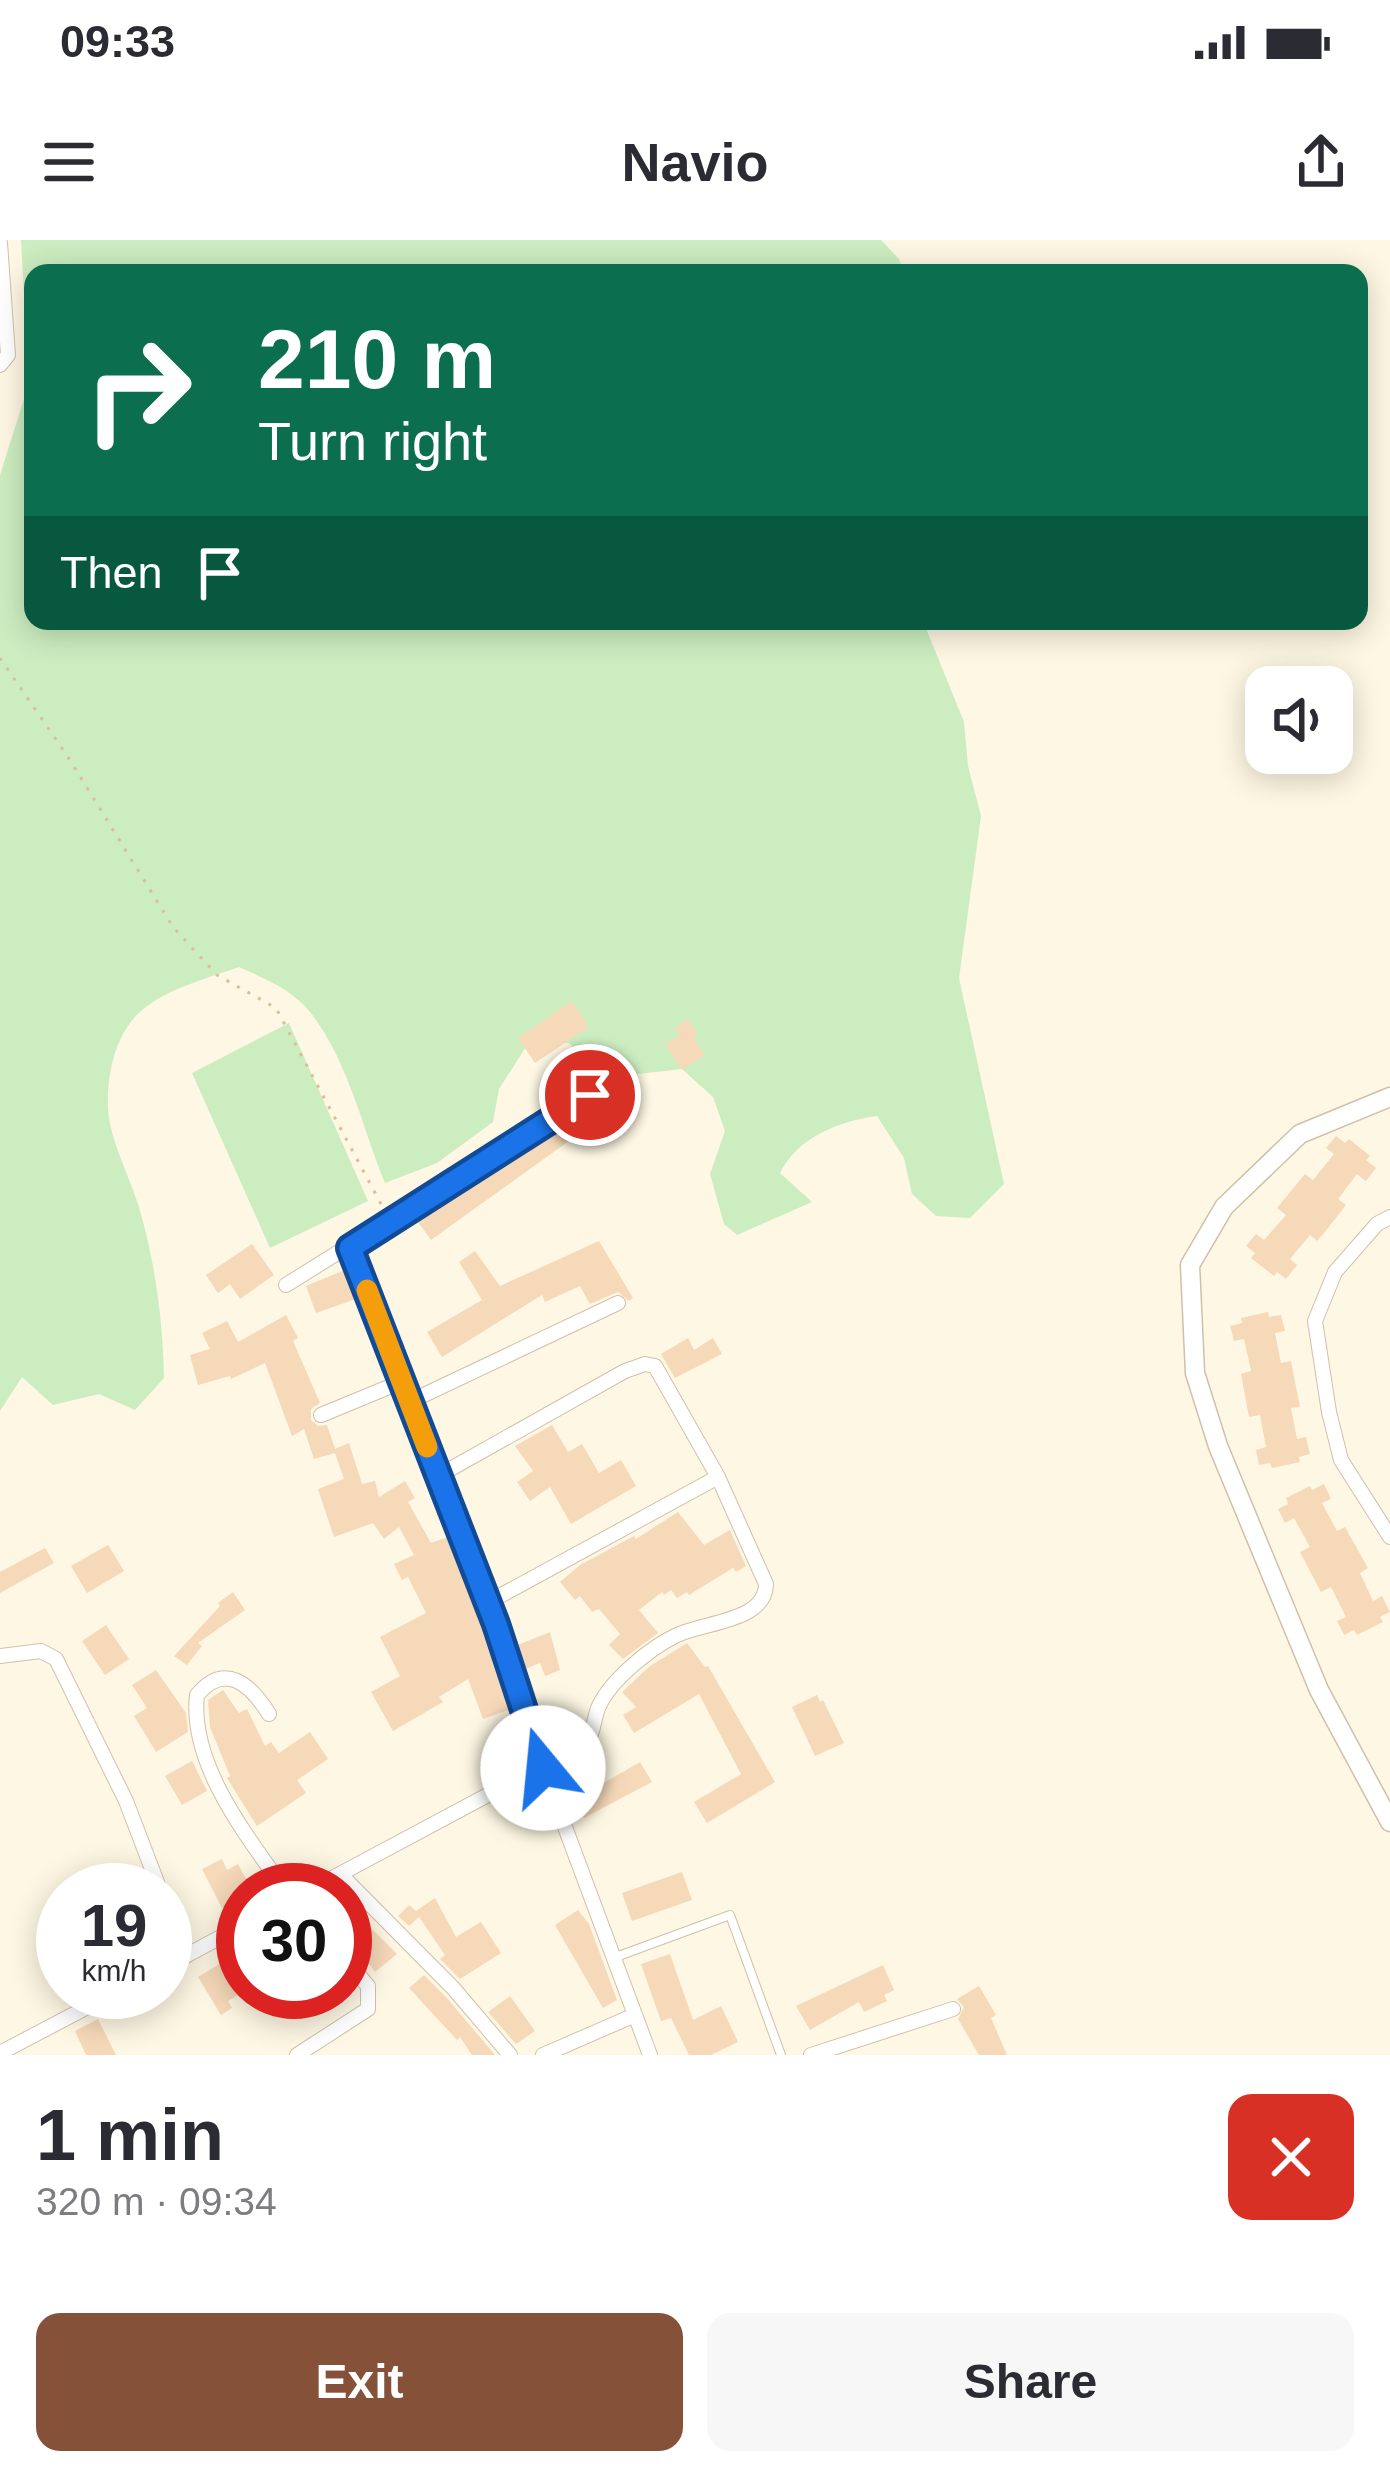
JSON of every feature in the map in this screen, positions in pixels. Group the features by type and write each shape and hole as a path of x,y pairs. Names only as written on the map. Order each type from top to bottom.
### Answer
{"street":[{"path":"0,243 8,355 0,365"},
{"path":"286,1285 590,1095"},
{"path":"1390,1097 1300,1134 1224,1207 1190,1265 1195,1372 1219,1446 1318,1690 1390,1822"},
{"path":"1390,1217 1377,1224 1335,1272 1315,1321 1341,1460 1390,1537"},
{"path":"350,1248 488,1603 543,1768 650,2055"},
{"path":"409,1402 618,1303"},
{"path":"361,1863 587,1742 599,1706 613,1686 670,1638 742,1614 766,1595 766,1584 718,1477 655,1366 645,1364 438,1476"},
{"path":"321,1415 401,1382"},
{"path":"488,1603 718,1477"},
{"path":"0,1656 41,1652 56,1658 126,1801 150,1863"},
{"path":"266,1863 214,1774 197,1720 196,1695 218,1679 233,1677 254,1690 269,1714"},
{"path":"372,1906 454,1989 510,2055"},
{"path":"812,2055 953,2009"},
{"path":"551,2054 635,2014"},
{"path":"0,2053 65,2019"},
{"path":"297,2055 353,2019"}],"lane":[{"path":"613,1958 730,1915 781,2055"}],"path":[{"path":"0,658 68,757 173,927 217,975 276,1008 389,1222"}],"green space":[{"path":"21,240 881,240 901,264 24,264 24,294"},
{"path":"24,399 24,630 927,630 964,722 968,766 981,816 959,978 1004,1184 970,1218 936,1216 912,1194 904,1158 877,1116 863,1118 809,1140 780,1173 812,1202 737,1235 724,1224 710,1174 725,1131 713,1097 682,1069 603,1078 569,1043 529,1042 499,1089 493,1122 437,1163 385,1183 344,1072 323,1031 295,997 239,967 179,988 146,1007 127,1027 112,1066 109,1119 149,1247 164,1378 135,1410 99,1394 53,1405 22,1377 0,1411 0,475"},
{"path":"289,1023 368,1201 270,1248 192,1073"}],"building":[{"path":"572,1001 589,1027 535,1063 518,1038"},
{"path":"688,1019 705,1055 682,1070 665,1044 680,1035 675,1028"},
{"path":"567,1123 576,1136 431,1240 415,1218"},
{"path":"1336,1136 1345,1143 1349,1139 1370,1156 1366,1160 1376,1168 1366,1181 1357,1174 1338,1199 1346,1205 1317,1241 1310,1235 1290,1259 1297,1265 1286,1279 1277,1272 1274,1276 1251,1258 1255,1253 1246,1246 1256,1234 1264,1240 1286,1215 1277,1208 1305,1174 1313,1180 1334,1154 1326,1148"},
{"path":"599,1241 633,1298 629,1301 618,1292 590,1304 580,1286 545,1302 542,1295 442,1357 427,1332 482,1300 459,1262 475,1251 500,1286"},
{"path":"252,1244 274,1275 240,1299 230,1284 218,1293 206,1275"},
{"path":"345,1270 356,1299 316,1313 306,1286"},
{"path":"1268,1312 1269,1317 1281,1315 1285,1331 1275,1333 1281,1363 1291,1361 1300,1407 1291,1408 1297,1439 1306,1437 1310,1454 1299,1457 1300,1462 1272,1468 1270,1463 1259,1465 1256,1450 1266,1447 1260,1415 1249,1417 1241,1374 1251,1371 1244,1339 1234,1341 1230,1326 1242,1323 1241,1318"},
{"path":"286,1315 320,1403 311,1409 311,1420 318,1426 327,1425 335,1449 349,1443 362,1484 375,1481 379,1497 405,1481 415,1498 408,1502 431,1543 448,1537 485,1629 508,1710 483,1719 468,1679 439,1697 443,1702 393,1731 371,1692 400,1676 380,1637 426,1613 408,1577 402,1580 394,1564 414,1555 399,1527 384,1539 373,1523 334,1537 318,1489 344,1479 335,1453 314,1459 304,1429 292,1436 265,1363 231,1379 198,1385 190,1355 210,1349 202,1333 227,1321 238,1342"},
{"path":"688,1338 694,1350 713,1338 722,1354 675,1378 661,1354"},
{"path":"552,1425 568,1452 582,1444 599,1473 621,1460 636,1486 571,1524 550,1487 530,1501 517,1482 533,1471 515,1446"},
{"path":"1324,1484 1331,1499 1322,1503 1337,1531 1345,1527 1368,1568 1360,1573 1373,1601 1382,1596 1390,1612 1380,1617 1383,1622 1357,1635 1354,1630 1344,1635 1337,1621 1346,1617 1331,1587 1321,1592 1300,1552 1310,1547 1294,1518 1285,1523 1278,1509 1288,1504 1286,1498"},
{"path":"678,1512 704,1545 730,1530 746,1566 736,1572 733,1568 689,1595 677,1598 671,1590 662,1592 639,1610 658,1633 623,1659 609,1645 620,1634 599,1609 592,1612 560,1582 580,1565 636,1539"},
{"path":"108,1545 124,1571 87,1593 71,1566"},
{"path":"45,1548 54,1563 0,1593 0,1572"},
{"path":"233,1592 245,1610 198,1643 202,1646 187,1665 174,1656 218,1603"},
{"path":"106,1625 129,1659 105,1675 82,1641"},
{"path":"550,1632 560,1670 545,1676 540,1663 523,1670 515,1646"},
{"path":"687,1643 708,1666 775,1782 707,1823 694,1802 741,1774 699,1694 634,1733 623,1715 636,1707 622,1692 650,1666"},
{"path":"156,1670 186,1713 188,1732 156,1752 134,1716 147,1708 132,1685"},
{"path":"223,1690 239,1713 247,1709 265,1746 271,1742 279,1753 310,1732 328,1759 297,1780 306,1793 257,1826 227,1778 210,1727 208,1700"},
{"path":"817,1695 844,1743 815,1756 792,1707"},
{"path":"192,1761 207,1791 182,1805 165,1776"},
{"path":"640,1762 652,1782 584,1818 574,1800"},
{"path":"222,1859 224,1863 216,1863 216,1896 202,1869"},
{"path":"682,1872 692,1900 632,1921 622,1893"},
{"path":"435,1898 456,1937 481,1922 501,1953 460,1979 440,1959 445,1955 419,1917 409,1926 398,1916 409,1905 416,1911"},
{"path":"578,1910 589,1924 617,2000 603,2008 555,1925"},
{"path":"372,1929 397,1954 375,1972 372,1968"},
{"path":"670,1954 693,2020 721,2006 738,2042 711,2055 689,2055 671,2018 661,2021 641,1964"},
{"path":"883,1965 894,1990 884,1995 887,2001 864,2012 859,2002 810,2030 796,2006"},
{"path":"216,1966 216,2007 198,1977"},
{"path":"424,1975 495,2055 472,2055 409,1988"},
{"path":"979,1986 996,2015 991,2018 1007,2055 979,2055 958,2019 964,2007 957,1999"},
{"path":"510,1996 535,2031 516,2044 488,2012"},
{"path":"98,2019 116,2055 86,2055 75,2031"}],"slow traffic":[{"path":"367,1290 427,1447"}],"route":[{"path":"543,1768 496,1624 350,1248 590,1095"}]}
